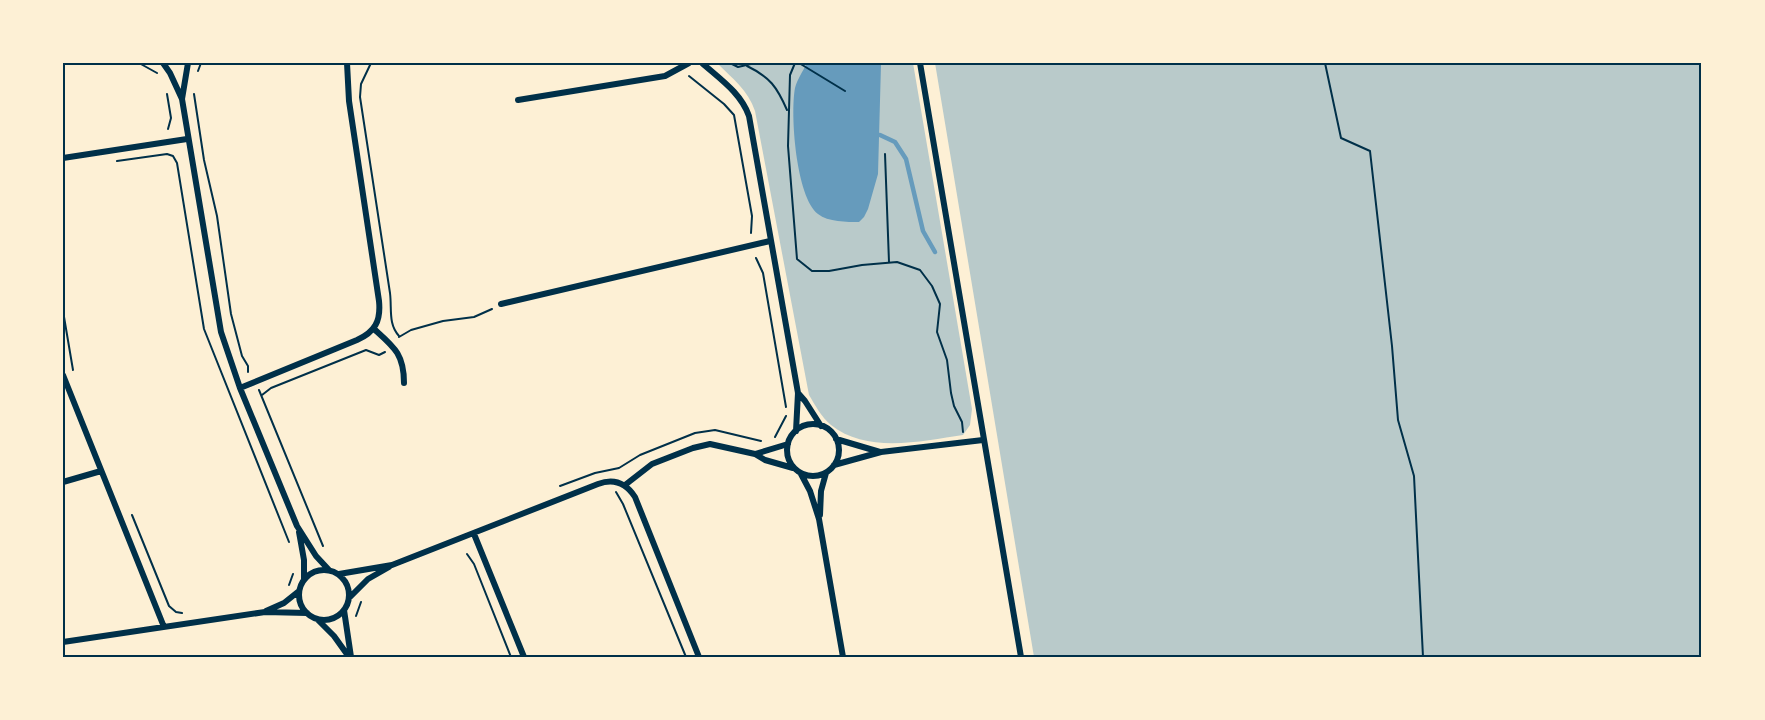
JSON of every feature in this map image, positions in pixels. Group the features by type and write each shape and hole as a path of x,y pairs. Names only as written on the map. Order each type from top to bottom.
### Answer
{"street":[{"path":"163,63 182,99"},
{"path":"188,63 182,99 218,320 240,388 297,526 316,556 329,570 339,574 346,582 350,597"},
{"path":"240,388 357,340 374,329 379,318 379,301 349,101 347,63"},
{"path":"518,100 657,78 689,63"},
{"path":"702,63 736,93 746,107 798,393 796,430 788,444 788,456 793,468"},
{"path":"920,63 1021,657"},
{"path":"63,158 187,139"},
{"path":"501,304 770,241"},
{"path":"374,329 398,352 404,369 404,383"},
{"path":"63,375 164,627"},
{"path":"622,484 652,464 701,446 718,445 755,454 765,460 793,468 801,474 812,477 826,473 834,465 839,450 836,439 831,432 821,426 798,393"},
{"path":"796,430 807,425 821,426"},
{"path":"836,439 881,452"},
{"path":"834,465 881,452 983,440"},
{"path":"755,454 788,444"},
{"path":"63,482 101,471"},
{"path":"819,519 821,491 826,473"},
{"path":"801,474 810,491 819,519 843,657"},
{"path":"339,574 392,565 605,481 622,484 635,497 699,657"},
{"path":"265,612 286,602 299,591 304,579 304,561 297,526"},
{"path":"474,534 524,657"},
{"path":"317,619 330,619 338,616 344,610 350,597 363,583 392,565"},
{"path":"304,579 313,572 329,570"},
{"path":"299,591 301,605 307,613 317,619 334,636 350,657"},
{"path":"344,610 350,657"},
{"path":"63,642 265,612 307,613"}],"path":[{"path":"139,63 161,78"},
{"path":"196,79 201,63"},
{"path":"371,63 362,84 360,97 391,301 391,323 399,336"},
{"path":"730,63 738,67 755,63"},
{"path":"795,63 790,75 788,146 797,259 812,272 829,272 862,265 897,262 920,270 932,286 940,304 937,332 947,360 954,406 962,422 963,441"},
{"path":"1325,63 1341,138 1370,151 1398,420 1414,476 1423,657"},
{"path":"801,64 845,91"},
{"path":"747,66 762,73 778,88 788,113"},
{"path":"682,68 693,80 730,109 734,116 752,216 751,233"},
{"path":"194,90 202,151 217,216 231,314 242,356 265,403 325,549"},
{"path":"166,91 171,118 168,129"},
{"path":"112,162 167,154 173,156 177,163 204,329 292,548"},
{"path":"885,154 889,263"},
{"path":"756,258 763,273 786,406 786,416 779,433 771,440"},
{"path":"63,311 74,374"},
{"path":"553,489 595,472 620,467 640,454 695,433 715,430 765,441"},
{"path":"620,467 622,484 615,494 623,504 686,657"},
{"path":"129,509 169,606 176,612 185,613"},
{"path":"467,554 474,564 511,657"},
{"path":"286,602 282,594 290,584 293,572"},
{"path":"356,616 362,597 368,590 363,583"}],"shaded area":[{"path":"717,63 913,63 972,409 970,425 963,435 895,443 861,440 831,425 819,411 809,395 755,111 744,91"},
{"path":"935,63 1702,63 1702,657 1034,657"}],"water":[{"path":"807,63 881,64 878,174 868,209 859,222 838,221 822,217 810,205 804,191 796,154 793,116 795,88"}],"waterway":[{"path":"880,135 895,142 906,159 923,231 935,252"}]}
